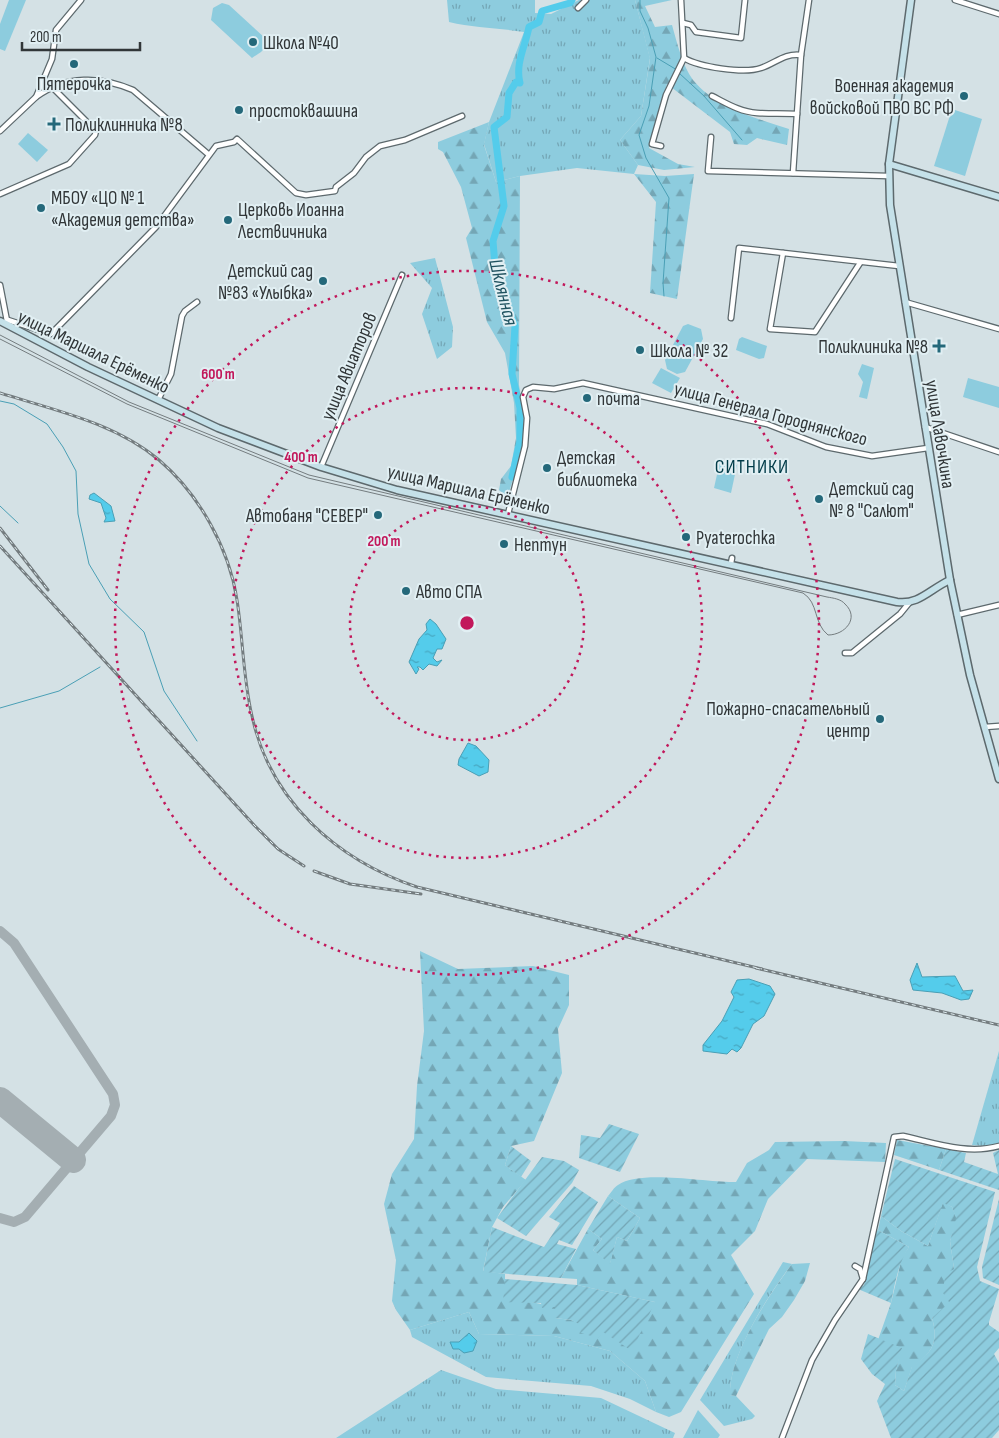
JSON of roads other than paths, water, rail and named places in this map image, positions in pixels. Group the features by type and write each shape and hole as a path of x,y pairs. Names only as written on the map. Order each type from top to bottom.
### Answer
{"main road":[{"name":"улица Лавочкина","path":"911,0 889,164 890,205 950,580 970,675 999,779"},
{"path":"889,164 999,197"},
{"name":"улица Маршала Ерёменко","path":"4,322 88,368 218,428 321,467 397,490 731,561 909,603"},
{"path":"909,603 950,580"}],"street":[{"path":"36,97 52,59 56,30 81,0"},
{"path":"578,8 586,0"},
{"path":"662,146 652,144 666,95 684,58 681,0"},
{"path":"683,23 691,25 696,32 741,38 745,0"},
{"path":"792,173 801,55 809,0"},
{"path":"955,0 999,14"},
{"path":"684,58 702,65 750,70 761,68 790,54 801,55"},
{"path":"0,131 36,97 52,87 78,80 102,79 133,90 208,154"},
{"path":"0,194 69,164 95,135 96,131 52,87"},
{"path":"712,96 738,109 751,112 797,114"},
{"path":"0,285 4,322 51,334 156,227 208,154 216,146 234,142 237,139 296,193 306,195 335,191 336,187 354,173 366,157 380,146 405,140 462,116"},
{"path":"711,137 708,171 888,176"},
{"path":"731,318 740,248 899,266"},
{"path":"783,253 770,329 815,332 860,263"},
{"name":"улица Авиаторов","path":"321,467 402,275"},
{"path":"158,400 171,374 182,316 185,310 197,302"},
{"path":"905,302 999,329"},
{"name":"улица Генерала Городнянского","path":"508,514 525,446 527,418 523,397 526,390 533,387 554,389 583,383 767,424 826,447 872,456 928,448"},
{"path":"925,427 999,452"},
{"path":"844,653 852,653 900,614 909,603"},
{"path":"957,615 999,606"},
{"path":"985,726 999,726"},
{"path":"782,1438 812,1360 835,1320 863,1279 894,1136 903,1136 961,1150 987,1149 999,1146"},
{"path":"855,1266 860,1269 863,1279"}],"water":[{"path":"94,493 111,506 115,521 104,522 106,518 101,503 89,499 90,495"},
{"path":"430,619 436,624 446,639 442,649 437,649 433,658 437,662 442,660 437,666 429,664 423,670 417,667 419,669 416,674 409,662 419,639 427,630 426,624"},
{"path":"468,743 476,746 489,760 488,772 479,776 458,765 459,759"},
{"path":"917,963 922,977 955,976 963,991 973,990 969,999 961,1000 942,993 913,990 910,980"},
{"path":"749,979 770,986 775,994 764,1016 753,1024 737,1052 732,1049 727,1054 703,1051 703,1045 722,1021 734,997 731,992 737,980"},
{"path":"469,1333 477,1341 473,1351 464,1353 459,1349 453,1349 450,1342 459,1342"}],"waterway":[{"name":"Шклянная","path":"512,477 520,441 520,408 512,374 515,326 495,266 493,241 504,206 494,127 507,117 509,93 516,82 520,83 520,62 529,27 539,22 542,11 570,3 572,0"},
{"path":"640,0 640,11 648,28 656,57 649,106 639,135 646,158 669,198 663,283 664,296"},
{"path":"657,58 677,70"},
{"path":"679,73 704,96 742,140"},
{"path":"0,401 14,404 47,424 63,447 76,471 78,514 89,564 110,599 144,632 164,691 197,741"},
{"path":"0,506 18,523"},
{"path":"0,708 59,691 100,667"}],"tram line":[{"path":"0,335 129,402 309,475 834,598 843,602 849,609 851,620 845,629 828,635 820,625 812,602 803,593 308,478 127,404 0,339"}],"railway":[{"path":"0,393 83,419 123,436 159,460 187,489 210,523 227,561 233,580 239,614 249,702 261,747 274,775 291,800 311,823 334,843 360,861 417,887 762,969"},
{"path":"0,528 48,590"},
{"path":"0,546 254,825 278,849 304,866"},
{"path":"314,871 350,884 421,894"},
{"path":"756,968 999,1025"}],"place":[{"name":"Школа №40","path":"253,42"},
{"name":"Пятерочка","path":"74,64"},
{"name":"Военная академия войсковой ПВО ВС РФ","path":"964,96"},
{"name":"простоквашина","path":"239,110"},
{"name":"Поликлинника №8","path":"54,124"},
{"name":"МБОУ «ЦО № 1 «Академия детства»","path":"41,208"},
{"name":"Церковь Иоанна Лествичника","path":"228,220"},
{"name":"Детский сад №83 «Улыбка»","path":"323,281"},
{"name":"Поликлиника №8","path":"939,346"},
{"name":"Школа № 32","path":"640,350"},
{"name":"почта","path":"587,398"},
{"name":"Детская библиотека","path":"547,468"},
{"name":"Детский сад № 8 \"Салют\"","path":"819,499"},
{"name":"Автобаня \"СЕВЕР\"","path":"378,515"},
{"name":"Pyaterochka","path":"686,537"},
{"name":"Нептун","path":"504,544"},
{"name":"Авто СПА","path":"406,591"},
{"name":"Пожарно-спасательный центр","path":"880,719"}],"district":[{"name":"СИТНИКИ","path":"752,466"}]}
